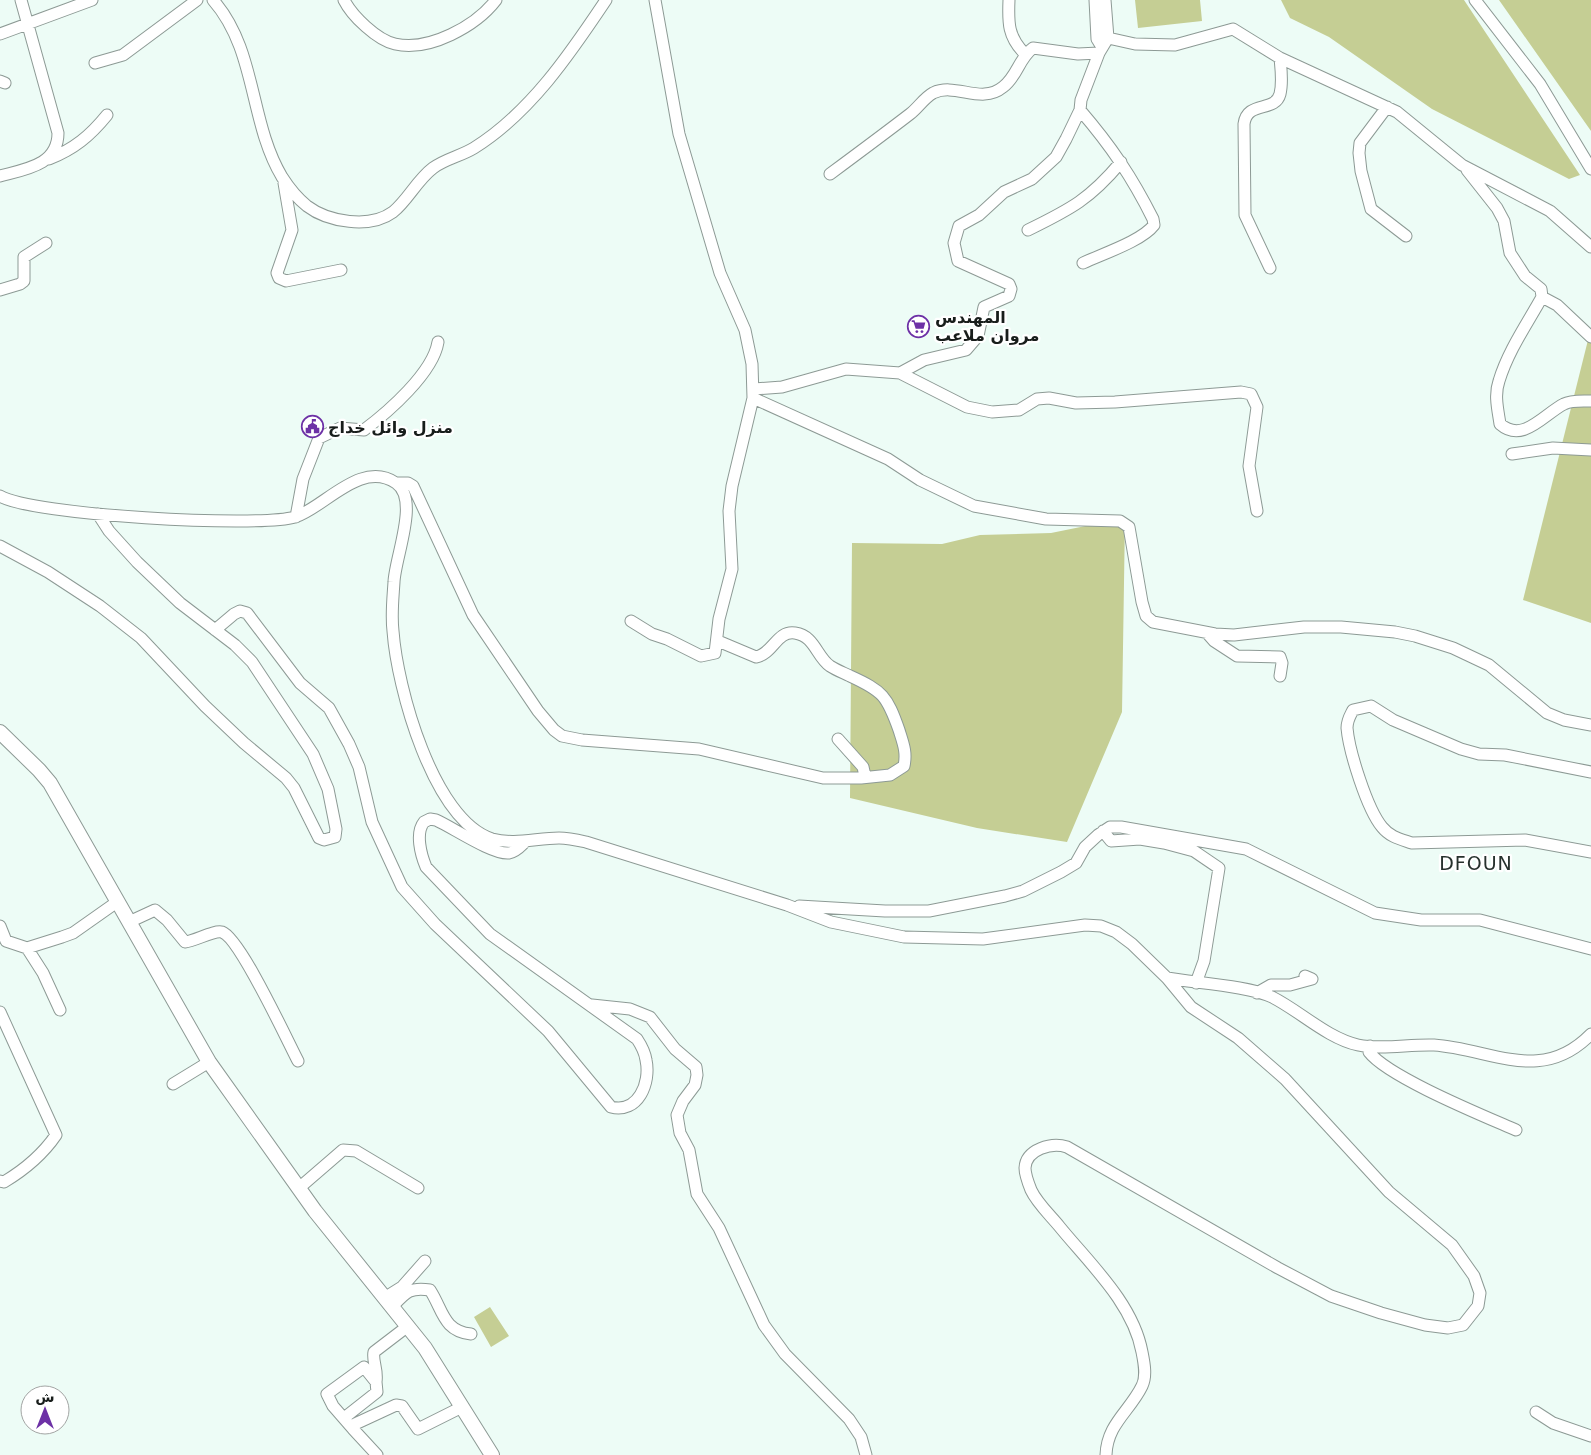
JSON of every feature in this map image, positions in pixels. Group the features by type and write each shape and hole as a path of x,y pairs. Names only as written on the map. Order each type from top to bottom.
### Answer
{"main road":[{"path":"0,732 50,783 209,1062 299,1188 426,1348 492,1455"}],"street":[{"path":"21,0 58,133 58,143 49,159"},
{"path":"0,34 92,0"},
{"path":"95,63 123,55 197,0"},
{"path":"214,0 229,20 236,34 257,108 262,133 283,179 295,195 321,214 355,222 385,217 394,211 433,168 474,148 516,114 561,66 606,0"},
{"path":"344,0 377,35 393,44 408,46 434,41 468,25 482,16 496,0"},
{"path":"631,621 652,634 667,639 701,656 715,653 718,641 719,620 732,569 729,511 732,486 754,394 752,364 745,330 720,272 679,134 655,0"},
{"path":"1009,0 1008,18 1011,36 1013,42 1025,54"},
{"path":"1095,0 1102,44"},
{"path":"900,373 924,360 966,350 978,336 984,307 1012,293 1009,284 958,261 954,250 956,232 959,226 979,215 1004,192 1032,179 1056,157 1080,110 1102,44 1105,0"},
{"path":"1475,0 1540,84 1591,169"},
{"path":"830,174 912,112 930,94 948,88 975,95 991,93 1002,88 1010,80 1025,54 1033,48 1078,54 1102,44 1175,45 1191,42 1223,30 1233,29 1280,58 1387,107 1462,165 1550,211 1591,247"},
{"path":"1270,268 1245,215 1244,124 1245,116 1250,111 1273,103 1280,96 1282,85 1280,58"},
{"path":"1387,107 1360,143 1361,170 1371,209 1406,236"},
{"path":"1080,110 1121,162 1146,205 1154,225 1144,234 1083,263"},
{"path":"0,176 37,165 69,151 85,140 107,115"},
{"path":"1028,230 1062,214 1086,199 1100,187 1121,162"},
{"path":"1462,165 1497,208 1504,222 1510,253 1525,276 1541,289 1542,297 1512,349 1499,382 1496,402 1500,424 1506,430 1520,432 1539,422 1566,402 1591,401"},
{"path":"283,179 292,230 277,273 279,278 286,281 341,270"},
{"path":"0,290 24,281 24,257 46,243"},
{"path":"1542,297 1557,304 1591,337"},
{"path":"296,516 304,479 319,438 340,428 364,430 378,419 414,383 436,355 438,342"},
{"path":"754,394 846,369 900,373 967,407 992,412 1019,410 1037,399 1049,398 1076,403 1115,402 1241,392 1251,394 1257,407 1249,466 1257,511"},
{"path":"754,394 888,459 920,480 974,506 1046,519 1120,521 1130,527 1146,616 1153,622 1207,633 1234,635 1304,627 1341,627 1395,632 1415,636 1453,648 1489,665 1547,713 1564,720 1591,725"},
{"path":"1512,454 1553,448 1591,450"},
{"path":"0,496 23,504 98,514 244,522 274,521 296,516 336,491 357,481 373,477 388,479 397,483 408,483 413,486 474,615 538,711 554,730 562,736 582,740 699,749 823,778 895,773 904,766 906,758 905,747 892,709 881,692 829,665 806,636 791,632 784,634 770,651 756,657 718,641"},
{"path":"397,483 404,491 407,503 394,574 392,630 398,666 420,742 448,803 461,819 492,839 525,842 561,838 586,842 787,905 831,922 914,937 984,939 1085,925 1101,926 1116,932 1132,944 1167,978 1191,1007 1238,1038 1285,1079 1389,1192 1452,1245 1474,1276 1480,1293 1478,1306 1464,1325 1448,1328 1425,1325 1381,1313 1331,1296 1278,1268 1084,1155 1058,1144 1046,1146 1029,1157 1025,1168 1032,1191 1115,1295 1129,1317 1142,1350 1145,1373 1143,1385 1111,1430 1106,1455"},
{"path":"0,546 48,572 100,606 141,638 186,687 244,742 286,778 294,788 319,838 324,840 335,837 336,828 328,789 313,754 252,662 235,645 180,604 137,562 109,531 98,514"},
{"path":"215,630 234,614 240,611 247,613 300,683 329,708 359,767 364,796 378,836 402,887 435,924 548,1031 611,1107 625,1108 636,1102 645,1084 646,1060 636,1039 592,1005 490,934 430,873 424,862 420,842 420,826 430,819 436,820 488,847 506,853 516,851 525,842"},
{"path":"1207,633 1214,641 1237,656 1280,657 1282,663 1280,676"},
{"path":"1591,772 1505,755 1479,754 1461,749 1393,720 1371,706 1353,710 1348,719 1349,736 1372,812 1382,827 1394,838 1412,843 1525,840 1591,852"},
{"path":"838,739 863,767 866,776"},
{"path":"787,905 920,911 1005,896 1023,891 1076,863 1085,847 1103,832 1110,827 1121,827 1246,848 1375,913 1421,920 1480,920 1591,949"},
{"path":"1103,832 1112,841 1140,839 1194,851 1219,868 1204,961 1196,983"},
{"path":"0,926 6,941 27,948 73,933 117,902"},
{"path":"130,922 155,910 167,920 185,942 197,940 216,932 226,935 242,954 298,1061"},
{"path":"27,948 60,1010"},
{"path":"1257,993 1271,985 1290,985 1312,979 1305,976"},
{"path":"1167,978 1271,997 1337,1036 1356,1044 1370,1046 1435,1045 1492,1057 1540,1062 1570,1051 1591,1034"},
{"path":"592,1005 630,1009 650,1017 675,1049 696,1067 698,1075 695,1085 683,1101 678,1115 680,1133 689,1150 697,1194 719,1228 743,1285 764,1325 785,1354 849,1419 861,1437 866,1455"},
{"path":"0,1012 56,1135 46,1149 11,1178 4,1182 0,1181"},
{"path":"1370,1046 1369,1052 1376,1061 1410,1080 1516,1130"},
{"path":"173,1084 209,1062"},
{"path":"299,1188 343,1150 356,1151 418,1188"},
{"path":"389,1302 425,1261"},
{"path":"389,1302 416,1288 430,1290 439,1305 446,1323 459,1333 471,1334"},
{"path":"344,1418 377,1392 378,1370 372,1358 374,1352 408,1326"},
{"path":"376,1382 364,1367 326,1394 333,1406 377,1455"},
{"path":"353,1429 355,1424 361,1420 392,1405 402,1406 418,1429 462,1407"},
{"path":"1536,1412 1553,1424 1591,1436"}],"green space":[{"path":"1135,0 1200,0 1202,21 1138,28"},
{"path":"1281,0 1464,0 1580,175 1569,179 1432,109 1329,37 1290,18"},
{"path":"1499,0 1591,0 1591,131"},
{"path":"1591,328 1591,623 1523,600"},
{"path":"1125,518 1122,712 1067,842 977,828 850,798 852,543 942,544 980,535 1051,533"},
{"path":"490,1307 509,1336 491,1347 474,1317"}],"place":[{"name":"المهندس مروان ملاعب","path":"919,326"},
{"name":"منزل وائل خداج","path":"312,427"}],"district":[{"name":"DFOUN","path":"1476,863"}]}
